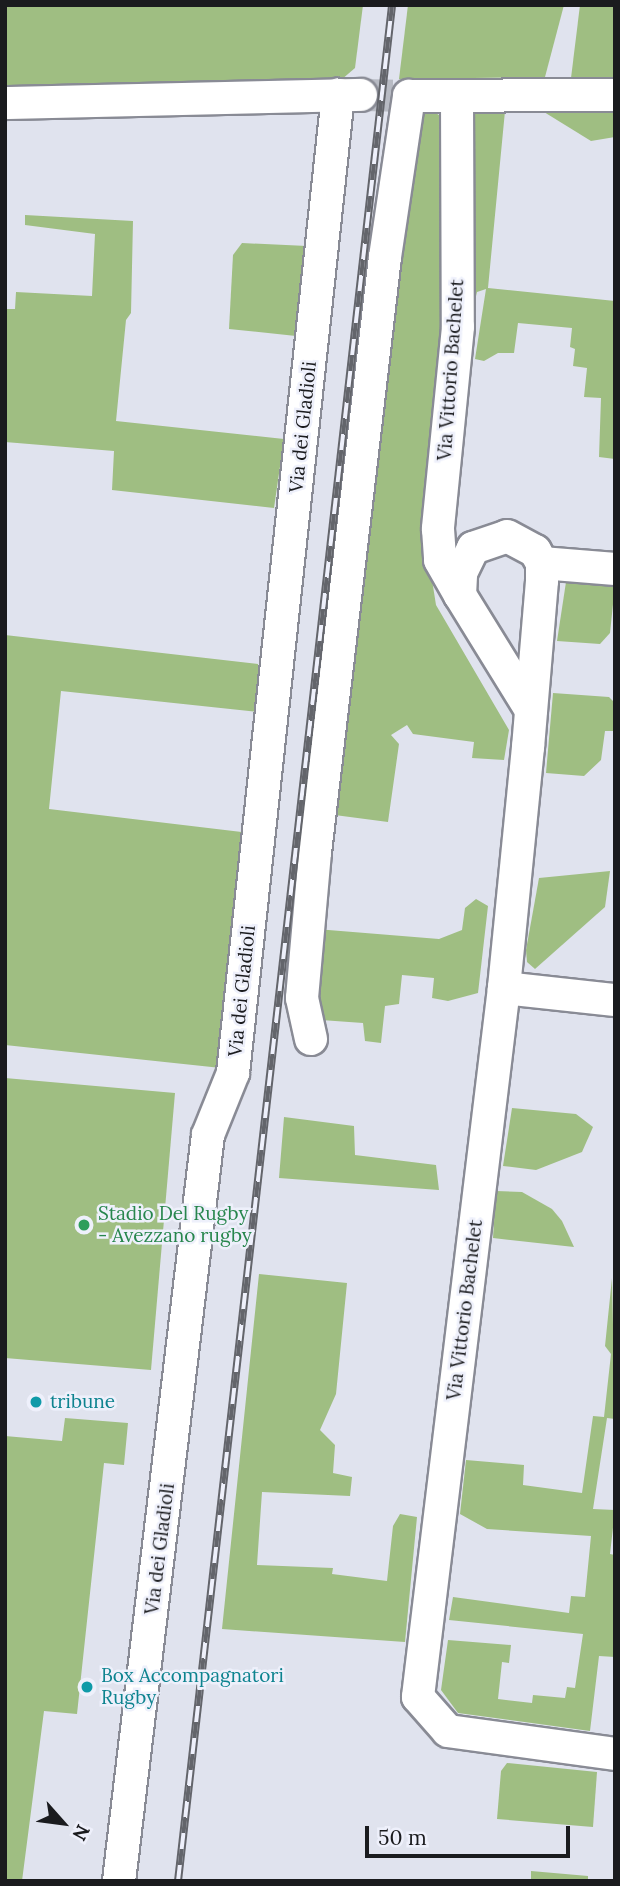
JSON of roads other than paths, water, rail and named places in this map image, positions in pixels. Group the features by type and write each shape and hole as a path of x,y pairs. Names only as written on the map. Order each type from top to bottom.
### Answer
{"street":[{"name":"Via dei Gladioli","path":"5,103 349,95 233,1073 208,1135 119,1881"},
{"path":"311,1038 302,998 315,852 385,257 409,96 615,95"},
{"name":"Via Vittorio Bachelet","path":"457,97 458,327 438,529 440,560 531,710"},
{"path":"460,595 461,573 473,548 507,536 535,551 542,563 615,569"},
{"name":"Via Vittorio Bachelet","path":"542,563 531,710 504,988 418,1697 448,1731 615,1754"},
{"path":"504,988 615,1000"}],"tunnel":[{"path":"361,95 409,96"}],"railway":[{"path":"178,1881 392,5"}],"place":[{"name":"Stadio Del Rugby - Avezzano rugby","path":"84,1225"},
{"name":"tribune","path":"36,1402"},
{"name":"Box Accompagnatori Rugby","path":"87,1687"}]}
